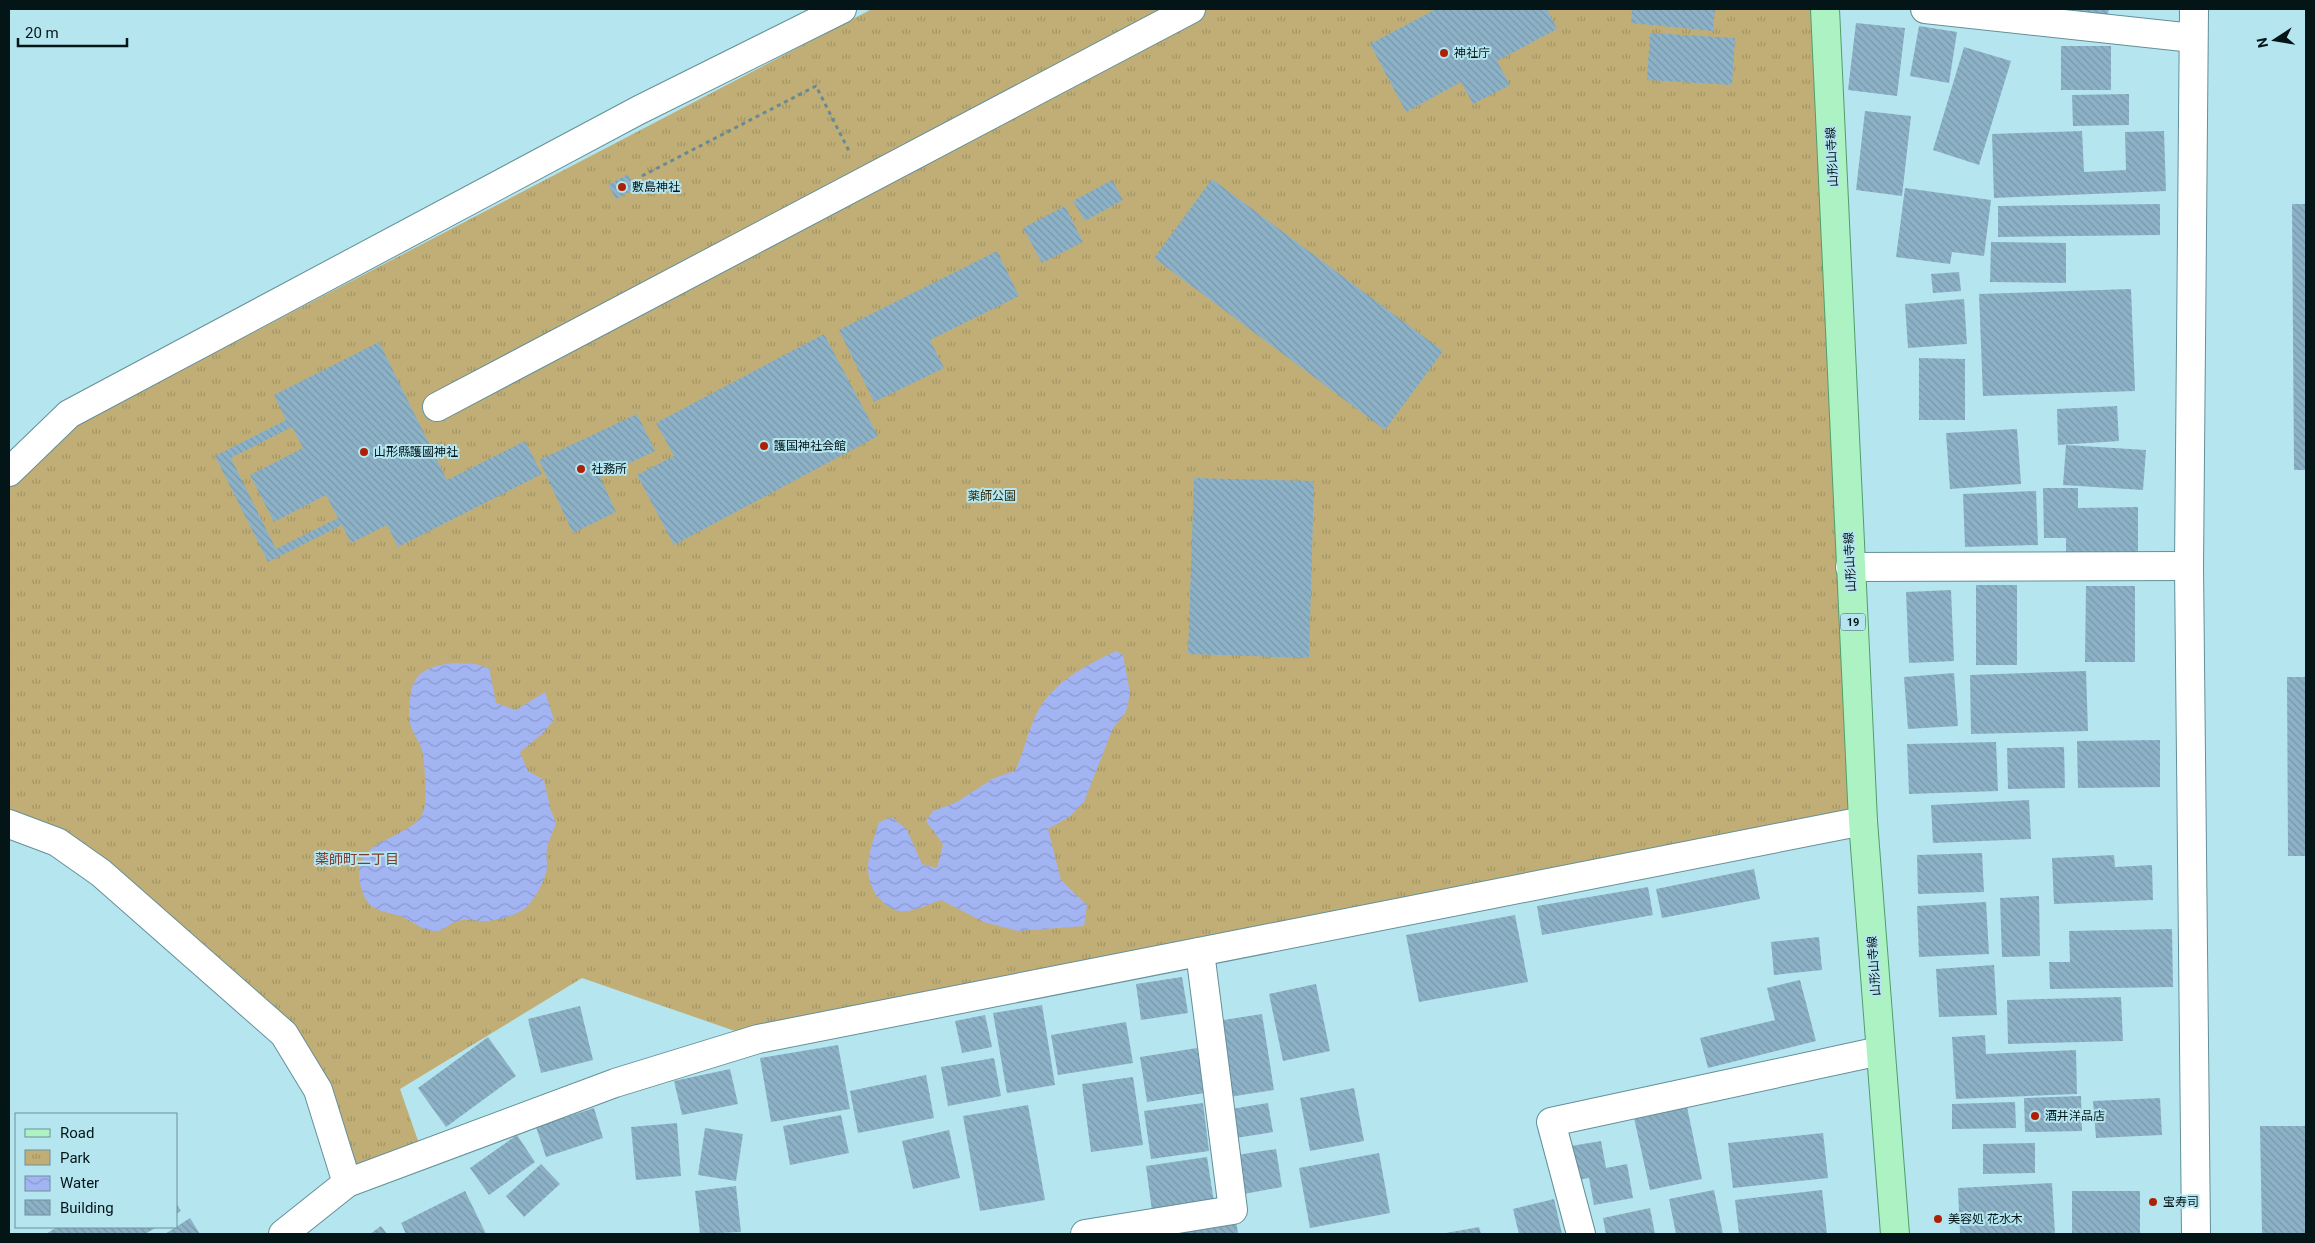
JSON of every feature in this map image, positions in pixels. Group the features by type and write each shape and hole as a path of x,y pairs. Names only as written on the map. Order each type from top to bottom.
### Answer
{"main road":[{"name":"山形山寺線","path":"1825,9 1862,821 1895,1234"}],"street":[{"path":"9,472 70,414 639,110 842,9"},
{"path":"438,407 1190,9"},
{"path":"1925,9 2194,38"},
{"path":"2194,9 2189,566 2196,1234"},
{"path":"1850,567 2189,566"},
{"path":"283,1234 347,1183 615,1083 758,1039 1862,821"},
{"path":"9,824 58,842 101,873 284,1034 318,1090 347,1183"},
{"path":"1085,1234 1233,1210 1200,952"},
{"path":"1581,1234 1551,1122 1880,1050"}],"path":[{"path":"642,176 816,86 864,181"}],"green space":[{"name":"薬師公園","path":"872,9 1825,9 1863,821 758,1039 582,978 400,1089 423,1155 347,1183 284,1034 57,842 9,824 9,487 76,425"}],"water":[{"path":"1116,651 1123,655 1130,693 1126,712 1113,728 1084,802 1069,817 1048,829 1061,880 1087,905 1084,926 1018,931 984,922 941,900 904,911 893,909 881,901 872,887 868,869 870,851 879,822 892,817 907,830 922,864 937,868 943,844 926,821 933,811 955,803 994,778 1015,771 1035,716 1046,699 1073,674"},
{"path":"453,663 475,664 489,668 496,703 516,710 545,692 554,720 542,734 520,752 528,771 544,780 550,808 556,823 547,848 547,867 544,878 539,890 528,906 520,912 505,918 489,921 461,920 434,931 424,929 400,916 380,911 371,905 367,901 361,887 359,869 364,856 374,847 400,833 421,816 425,803 425,770 422,750 409,720 411,690 423,672 436,666"}],"building":[{"name":"神社庁","path":"1436,9 1547,9 1557,29 1497,61 1510,85 1473,104 1461,82 1406,112 1370,44"},
{"path":"1632,9 1715,9 1713,31 1631,23"},
{"path":"2070,9 2109,9 2107,18"},
{"path":"1856,23 1905,28 1897,96 1848,90"},
{"path":"1919,26 1957,32 1949,83 1910,76"},
{"path":"1650,33 1735,38 1732,85 1647,80"},
{"path":"2061,46 2111,46 2111,90 2061,90"},
{"path":"1964,47 2011,61 1979,165 1933,150"},
{"path":"2129,94 2129,125 2073,126 2072,95"},
{"path":"1865,111 1911,116 1902,196 1856,190"},
{"path":"2082,131 2084,172 2126,170 2125,132 2164,131 2166,191 1994,198 1992,134"},
{"name":"敷島神社","path":"628,174 635,189 616,199 608,185"},
{"path":"1212,179 1443,351 1385,430 1154,258"},
{"path":"1112,180 1123,200 1085,221 1073,201"},
{"path":"1905,188 1991,200 1984,256 1952,252 1950,264 1896,257"},
{"path":"2160,204 2160,235 1998,237 1998,206"},
{"path":"2292,204 2306,204 2306,470 2294,470"},
{"path":"1065,206 1083,242 1042,263 1023,228"},
{"path":"1991,242 2066,243 2066,283 1990,282"},
{"path":"997,251 1019,296 930,340 944,368 874,402 839,330"},
{"path":"1959,272 1961,291 1933,293 1931,274"},
{"path":"2131,289 2135,391 1983,396 1979,294"},
{"path":"1964,299 1967,344 1908,348 1905,304"},
{"name":"護国神社会館","path":"824,334 878,436 674,545 637,475 674,456 656,423"},
{"name":"山形縣護國神社","path":"379,342 447,480 525,441 542,474 398,547 387,525 351,543 342,525 268,562 215,456 286,420 274,395","holes":["292,427 303,448 250,475 274,522 326,495 338,518 276,549 231,458"]},
{"path":"1919,358 1965,359 1965,420 1919,420"},
{"path":"2117,406 2119,441 2058,445 2057,409"},
{"name":"社務所","path":"637,414 655,451 600,477 616,512 573,533 539,460"},
{"path":"2017,429 2021,484 1950,489 1946,433"},
{"path":"2066,445 2146,450 2143,490 2063,485"},
{"path":"1194,478 1314,481 1309,658 1188,654"},
{"path":"2043,488 2078,488 2078,508 2138,507 2138,553 2066,554 2066,538 2044,538"},
{"path":"2036,491 2038,545 1965,547 1963,494"},
{"path":"1976,585 2017,585 2017,665 1976,665"},
{"path":"2086,586 2135,586 2135,662 2085,662"},
{"path":"1951,590 1954,661 1909,663 1906,592"},
{"path":"2086,671 2088,731 1971,734 1970,675"},
{"path":"1954,673 1958,726 1908,729 1904,677"},
{"path":"2287,677 2306,677 2306,856 2288,856"},
{"path":"2160,740 2160,787 2078,788 2077,741"},
{"path":"1996,742 1998,791 1909,794 1907,744"},
{"path":"2064,747 2065,788 2008,789 2007,748"},
{"path":"2029,800 2031,839 1933,843 1931,805"},
{"path":"1982,853 1984,892 1918,894 1917,855"},
{"path":"2114,855 2115,867 2152,865 2153,900 2054,904 2052,858"},
{"path":"1754,869 1760,899 1662,918 1656,889"},
{"path":"1648,887 1653,915 1542,935 1537,906"},
{"path":"2039,896 2040,956 2002,957 2000,898"},
{"path":"1986,902 1989,954 1919,957 1917,906"},
{"path":"1515,915 1528,982 1419,1002 1406,935"},
{"path":"2172,929 2173,987 2050,989 2049,962 2070,962 2069,931"},
{"path":"1819,937 1822,970 1774,975 1771,942"},
{"path":"1994,965 1997,1015 1939,1017 1936,969"},
{"path":"1182,977 1188,1013 1141,1020 1136,984"},
{"path":"1800,980 1816,1041 1708,1068 1700,1038 1775,1020 1767,988"},
{"path":"1316,984 1330,1051 1283,1061 1269,994"},
{"path":"2121,997 2123,1041 2008,1044 2007,1000"},
{"path":"1042,1005 1055,1085 1007,1093 993,1013"},
{"path":"580,1006 593,1060 541,1073 528,1019"},
{"path":"1262,1014 1274,1090 1229,1097 1217,1021"},
{"path":"985,1015 992,1047 962,1053 955,1021"},
{"path":"1126,1022 1133,1063 1058,1075 1051,1035"},
{"path":"1985,1035 1986,1054 2076,1050 2077,1094 1956,1099 1952,1037"},
{"path":"488,1037 516,1076 446,1127 418,1088"},
{"path":"838,1045 850,1109 771,1122 760,1058"},
{"path":"1197,1048 1205,1093 1147,1102 1140,1057"},
{"path":"994,1058 1001,1096 948,1106 941,1067"},
{"path":"730,1069 738,1104 682,1115 674,1081"},
{"path":"926,1075 934,1118 858,1133 850,1091"},
{"path":"1133,1077 1143,1145 1091,1152 1082,1084"},
{"path":"1354,1088 1364,1141 1310,1151 1300,1098"},
{"path":"2081,1096 2082,1131 2025,1132 2024,1098"},
{"path":"2160,1098 2162,1135 2096,1138 2093,1101"},
{"path":"2015,1102 2016,1128 1952,1129 1952,1104"},
{"path":"1203,1103 1209,1151 1151,1159 1144,1111"},
{"path":"1268,1103 1273,1132 1236,1138 1231,1109"},
{"path":"1028,1105 1045,1200 980,1211 963,1116"},
{"path":"1687,1107 1702,1179 1650,1190 1634,1118"},
{"path":"594,1108 603,1138 546,1157 536,1127"},
{"path":"841,1115 849,1153 790,1165 783,1126"},
{"path":"677,1123 681,1176 636,1180 631,1127"},
{"path":"2260,1126 2306,1126 2306,1234 2262,1234"},
{"path":"705,1128 743,1134 736,1181 698,1175"},
{"path":"949,1130 960,1178 913,1189 902,1141"},
{"path":"1823,1133 1828,1178 1733,1188 1728,1143"},
{"path":"517,1135 535,1162 489,1195 470,1168"},
{"path":"1601,1141 1606,1168 1627,1164 1633,1198 1594,1205 1589,1178 1572,1181 1565,1147"},
{"path":"2035,1143 2035,1173 1983,1174 1983,1144"},
{"path":"1276,1149 1282,1187 1244,1194 1237,1155"},
{"path":"1379,1153 1390,1213 1310,1228 1299,1168"},
{"path":"1207,1157 1214,1202 1152,1211 1146,1166"},
{"path":"541,1164 560,1184 524,1217 506,1196"},
{"path":"2052,1183 2055,1234 1960,1234 1958,1188"},
{"path":"736,1186 741,1232 700,1234 695,1191"},
{"path":"1714,1190 1723,1234 1676,1234 1669,1199"},
{"path":"1822,1190 1827,1234 1739,1234 1735,1200"},
{"path":"465,1191 486,1234 406,1234 401,1223"},
{"path":"2072,1191 2140,1191 2140,1234 2072,1234"},
{"path":"1554,1199 1562,1234 1519,1234 1513,1209"},
{"path":"1650,1208 1655,1234 1606,1234 1603,1218"},
{"path":"190,1218 200,1234 165,1234 178,1228 178,1226"},
{"path":"1236,1220 1238,1234 1163,1234"},
{"path":"381,1226 387,1234 370,1234"},
{"path":"1479,1227 1481,1234 1446,1234 1446,1233"},
{"path":"55,1228 155,1228 145,1234 46,1234"}],"place":[{"name":"神社庁","path":"1444,53"},
{"name":"敷島神社","path":"622,187"},
{"name":"護国神社会館","path":"764,446"},
{"name":"山形縣護國神社","path":"364,452"},
{"name":"社務所","path":"581,469"},
{"name":"酒井洋品店","path":"2035,1116"},
{"name":"宝寿司","path":"2153,1202"},
{"name":"美容処 花水木","path":"1938,1219"}],"district":[{"name":"薬師町二丁目","path":"357,859"}]}
